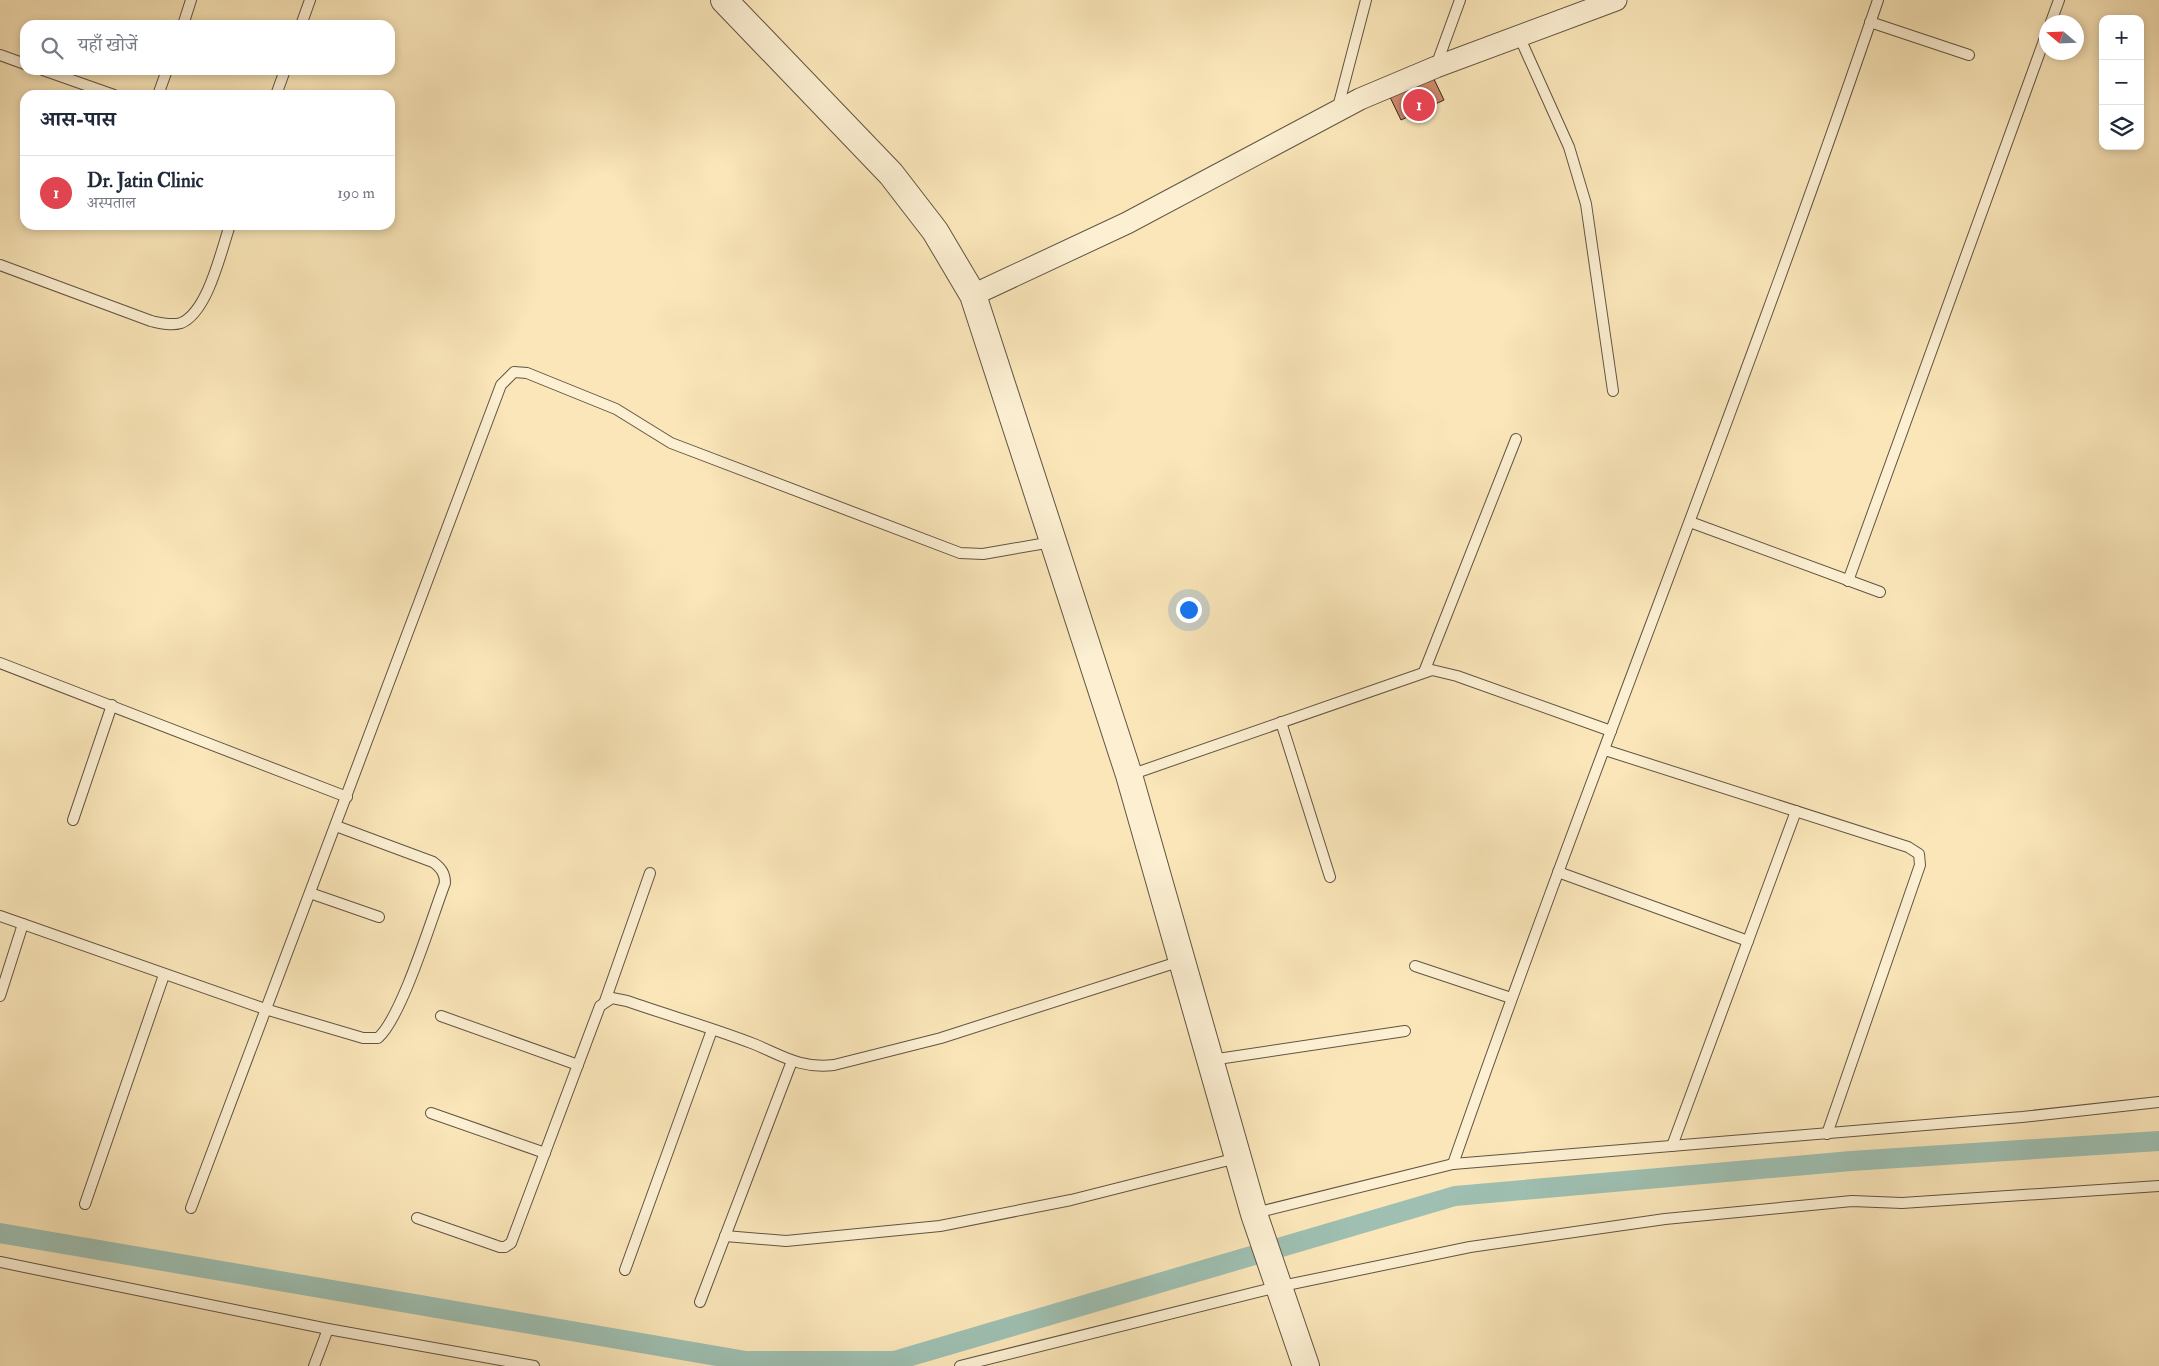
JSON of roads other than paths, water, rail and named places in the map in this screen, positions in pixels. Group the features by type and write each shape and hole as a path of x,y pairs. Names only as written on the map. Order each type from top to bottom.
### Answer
{"street":[{"path":"724,0 890,174 935,231 973,295 1129,775 1255,1220 1306,1366"},
{"path":"973,295 1127,223 1360,99 1436,67 1519,36 1576,8 1616,0"}],"lane":[{"path":"185,20 191,0"},
{"path":"303,20 310,0"},
{"path":"1336,112 1366,0"},
{"path":"1436,67 1460,0"},
{"path":"1453,1164 1511,998 1690,522 1878,0"},
{"path":"2054,15 2059,0"},
{"path":"1870,22 1969,55"},
{"path":"1519,36 1569,147 1584,195 1613,391"},
{"path":"1848,581 2039,53"},
{"path":"0,55 20,62"},
{"path":"57,75 100,90"},
{"path":"160,90 165,75"},
{"path":"278,90 283,75"},
{"path":"0,266 150,321 167,324 180,323 192,317 201,304 228,230"},
{"path":"192,1208 265,1009 347,797 501,385 514,372 526,373 616,409 671,443 960,553 983,554 1053,542"},
{"path":"1424,672 1516,439"},
{"path":"1690,522 1880,592"},
{"path":"1,667 112,705 347,797"},
{"path":"1129,775 1424,672 1438,670 1611,731"},
{"path":"73,820 112,705"},
{"path":"1281,722 1330,876"},
{"path":"1604,750 1908,847 1919,854 1921,859 1827,1134"},
{"path":"1672,1146 1796,811"},
{"path":"0,916 265,1009 369,1039 378,1038 386,1029 402,998 445,883 445,877 441,869 433,862 336,826"},
{"path":"1558,872 1748,941"},
{"path":"417,1218 500,1247 508,1246 513,1238 600,1006 605,1001 650,873"},
{"path":"310,893 379,918"},
{"path":"0,996 23,924"},
{"path":"605,1001 619,999 754,1044 792,1061 812,1066 834,1065 941,1038 1182,961"},
{"path":"1415,966 1511,998"},
{"path":"84,1204 164,975"},
{"path":"440,1016 578,1065"},
{"path":"625,1270 712,1030"},
{"path":"1210,1060 1405,1031"},
{"path":"700,1302 792,1061"},
{"path":"1255,1220 1453,1164 2022,1117 2159,1102"},
{"path":"431,1113 545,1153"},
{"path":"725,1236 786,1241 940,1226 1071,1200 1238,1158"},
{"path":"960,1366 1273,1275 1665,1219 1852,1201 1902,1203 2159,1186"},
{"path":"0,1262 328,1329 534,1366"},
{"path":"314,1366 328,1329"}],"waterway":[{"path":"0,1233 746,1361 894,1361 1455,1196 1851,1161 2159,1141"}],"place":[{"name":"Dr. Jatin Clinic","path":"1419,105"}]}
